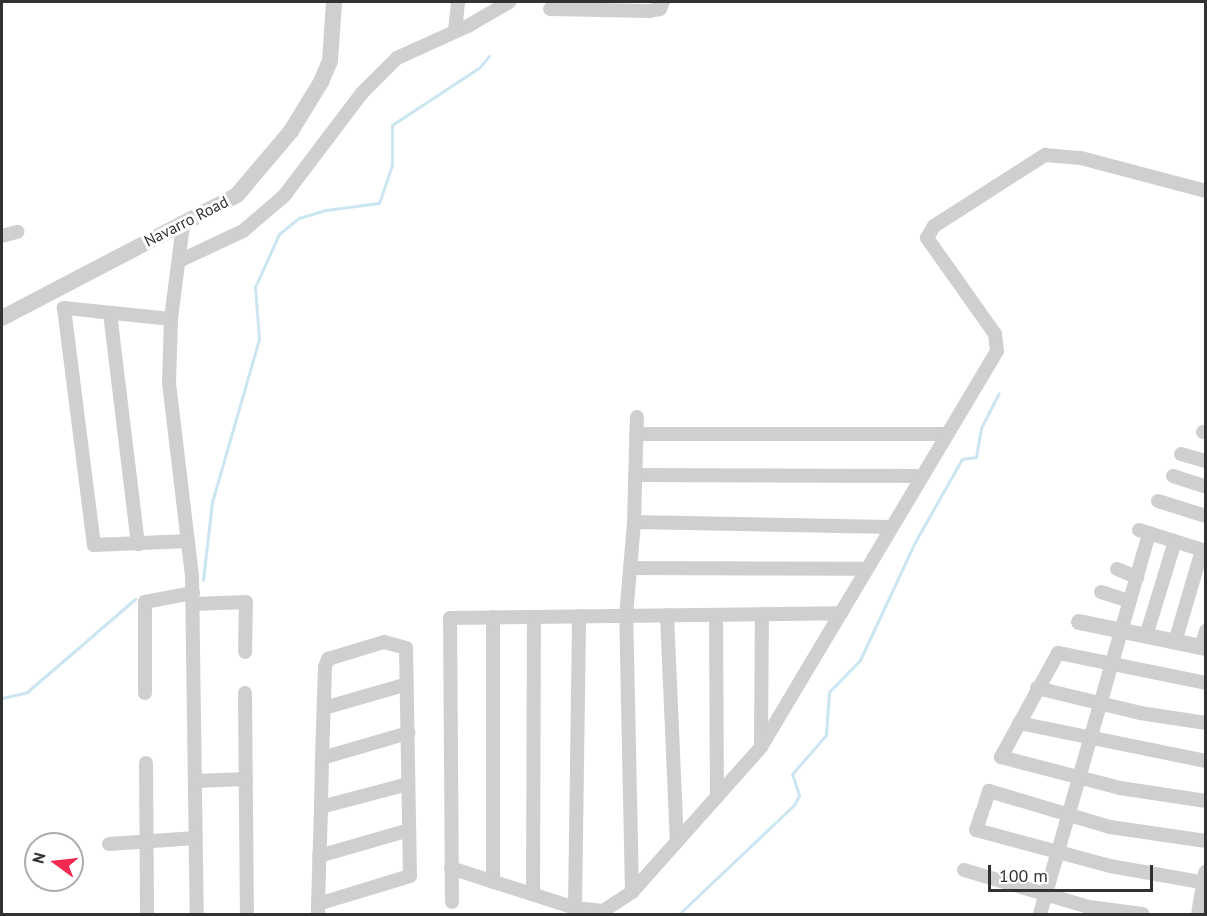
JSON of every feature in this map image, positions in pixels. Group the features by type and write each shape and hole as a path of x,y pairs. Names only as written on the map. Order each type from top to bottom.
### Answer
{"street":[{"name":"Navarro Road","path":"2,318 91,268 183,225 237,195 291,131 330,61 334,2"},
{"path":"455,32 458,2"},
{"path":"179,261 243,231 264,214 307,170 378,74 397,58 455,32 509,2"},
{"path":"550,9 649,11 660,9 663,2"},
{"path":"451,868 575,908 603,910 633,892 761,747 890,526 997,351 995,334 927,238 934,226 1045,155 1081,158 1206,191"},
{"path":"183,225 171,319 169,383 193,599 197,915"},
{"path":"2,236 17,232"},
{"path":"171,319 64,309 94,545 188,541"},
{"path":"110,313 138,544"},
{"path":"633,892 626,616 634,522 637,417"},
{"path":"636,434 947,434"},
{"path":"1181,454 1206,461"},
{"path":"635,475 921,476"},
{"path":"1173,476 1206,487"},
{"path":"1158,501 1206,516"},
{"path":"634,522 890,526"},
{"path":"1040,915 1109,665 1137,577 1144,532 1204,551 1175,642"},
{"path":"1146,636 1175,542"},
{"path":"630,568 865,568"},
{"path":"1117,569 1137,577"},
{"path":"1101,592 1129,602"},
{"path":"146,693 145,602 193,599 246,602 245,651"},
{"path":"452,902 450,618 841,613"},
{"path":"761,747 762,614"},
{"path":"667,615 677,842"},
{"path":"716,615 717,796"},
{"path":"575,908 579,616"},
{"path":"493,617 493,882"},
{"path":"533,894 534,617"},
{"path":"1079,622 1175,642 1204,642"},
{"path":"384,642 406,648 410,876 318,909 324,708 328,660 384,642"},
{"path":"1206,682 1109,665 1058,653 1036,688 1001,757 1120,788 1206,801"},
{"path":"324,708 407,684"},
{"path":"1036,688 1206,723"},
{"path":"245,693 247,915"},
{"path":"1019,723 1089,740 1206,761"},
{"path":"322,758 408,733"},
{"path":"146,763 147,915"},
{"path":"195,781 246,779"},
{"path":"321,807 408,783"},
{"path":"1199,915 1205,880 1110,866 976,830 989,791 1110,827 1206,841"},
{"path":"320,856 409,830"},
{"path":"109,844 196,838"},
{"path":"964,870 1089,907 1143,915"}],"waterway":[{"path":"203,580 212,502 259,339 255,287 279,234 299,218 326,210 379,203 392,165 392,125 480,67 489,56"},
{"path":"679,914 794,805 799,795 792,774 826,735 829,692 860,660 915,542 962,459 976,457 981,428 999,393"},
{"path":"2,698 27,692 135,599"}]}
